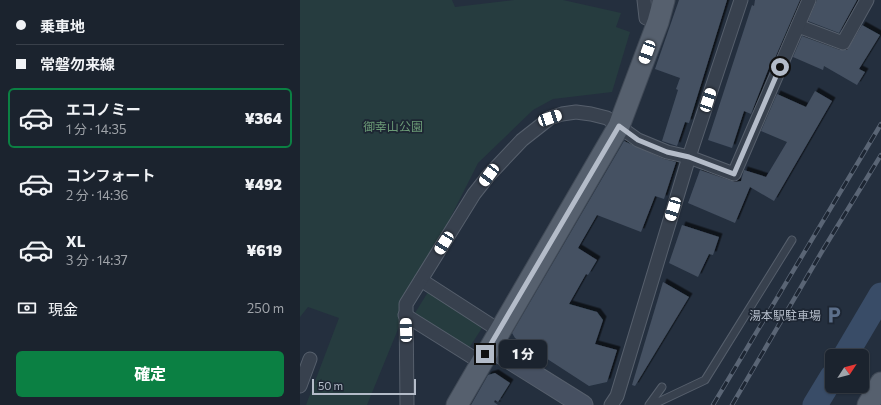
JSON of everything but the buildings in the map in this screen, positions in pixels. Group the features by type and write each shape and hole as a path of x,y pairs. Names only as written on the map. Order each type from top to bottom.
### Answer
{"main road":[{"path":"457,405 619,126 658,22 664,0"},
{"path":"490,346 582,405"},
{"path":"868,405 881,383"}],"street":[{"path":"644,0 646,18 658,22"},
{"path":"611,405 617,396 689,157 740,0"},
{"path":"407,405 406,304 474,194 489,175 522,140 550,118 576,112 591,114 607,118 638,140 667,152 689,157 734,174 809,0"},
{"path":"798,26 843,43 867,0"},
{"path":"421,280 490,346"},
{"path":"405,315 490,346"},
{"path":"300,386 310,359"}],"lane":[{"path":"652,405 705,380 792,240"},
{"path":"649,405 662,387"}],"green space":[{"name":"御幸山公園","path":"300,0 452,0 455,7 514,0 563,0 621,13 616,27 630,32 612,92 553,99 533,110 478,163 414,290 367,405 306,405 339,318 308,307 300,317"},
{"path":"428,292 482,328 469,348 415,313"}],"waterway":[{"path":"849,349 881,295"},
{"path":"815,405 825,389"}],"railway":[{"path":"713,405 881,124"},
{"path":"732,405 821,253 881,155"}],"place":[{"name":"湯本駅駐車場","path":"834,315"}],"route":[{"path":"485,354 500,331 619,126 638,140 667,152 689,157 734,174 780,67"}]}
